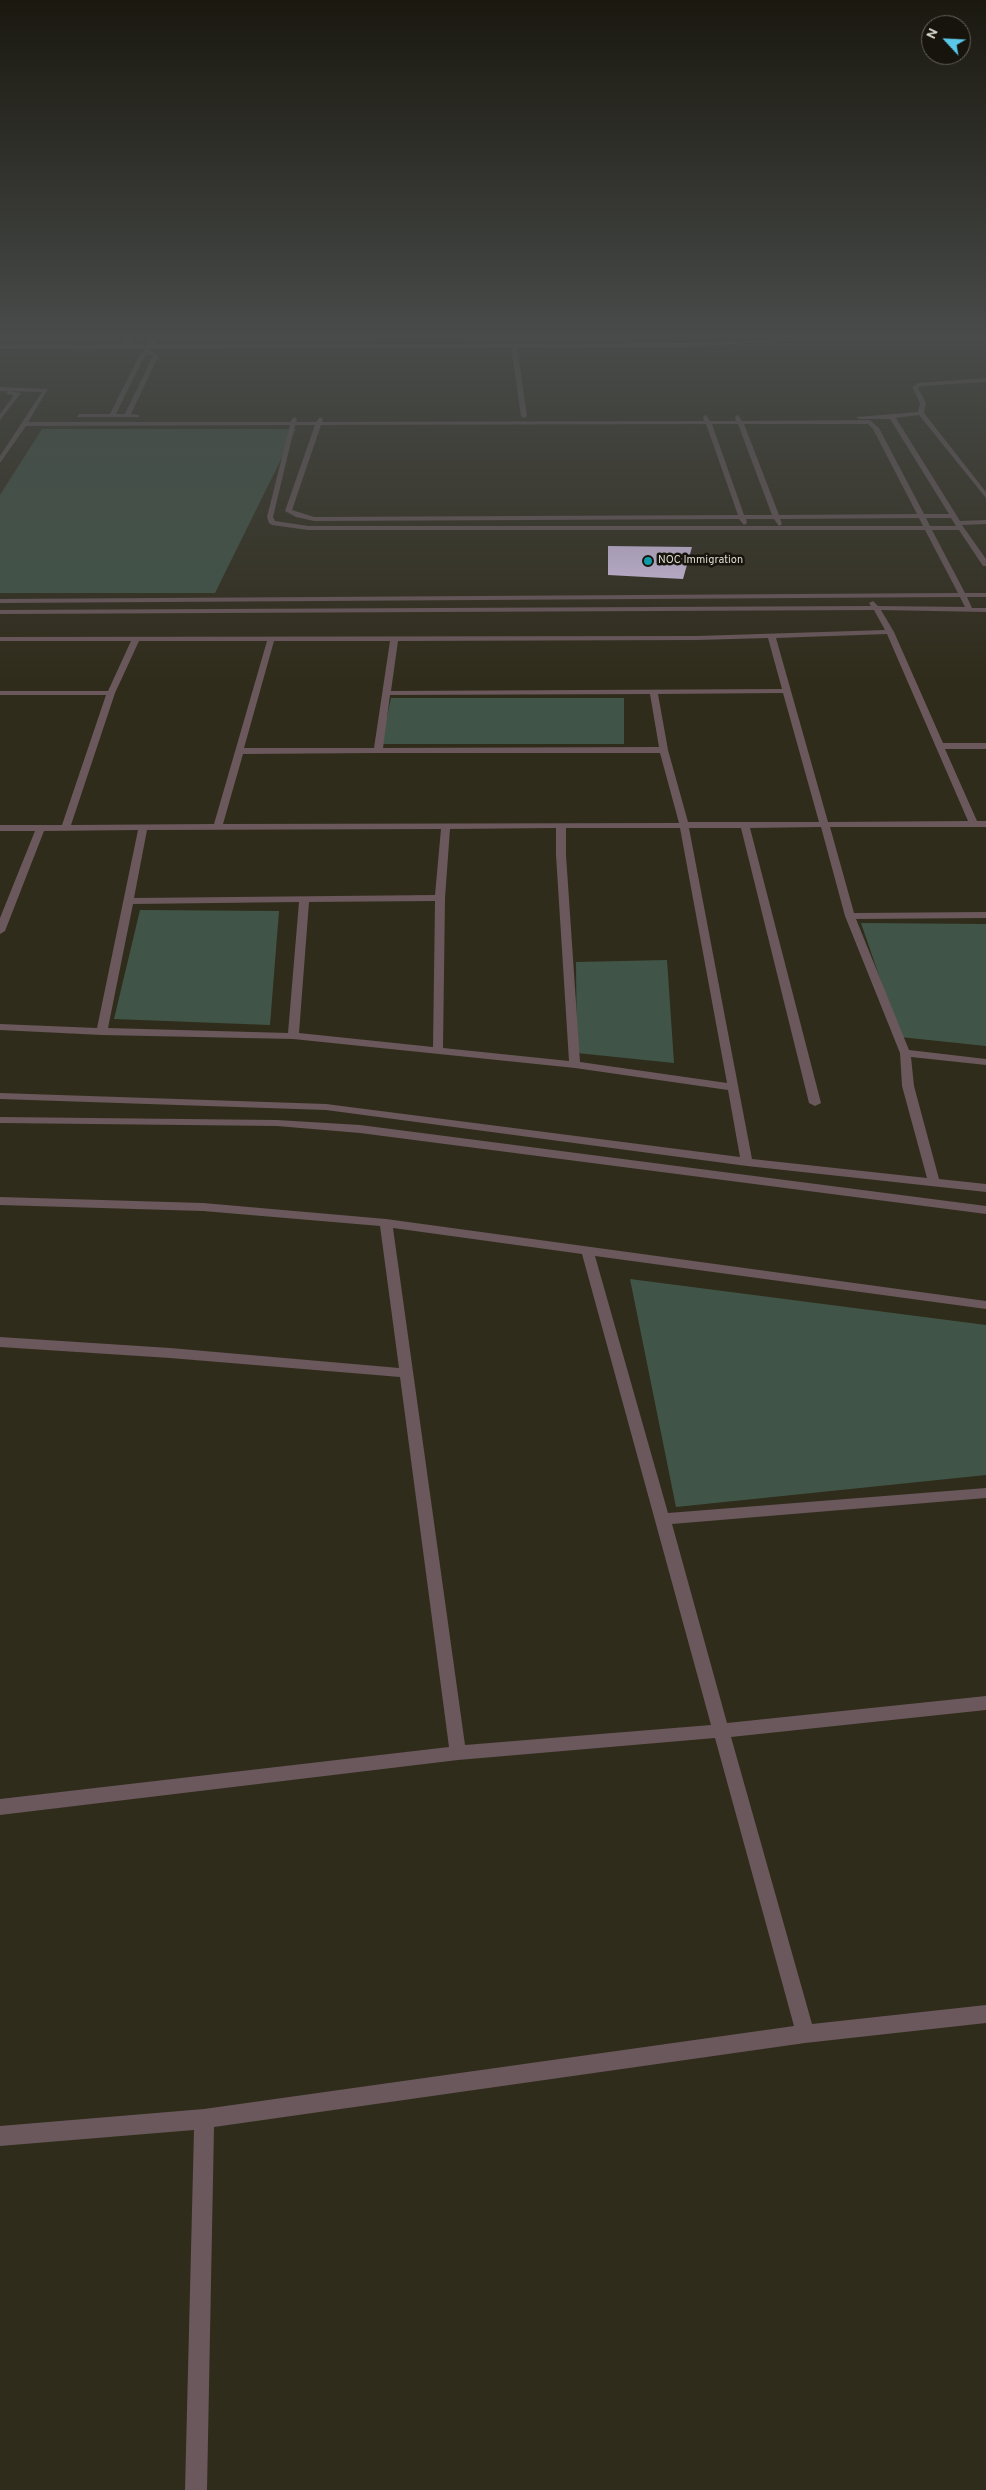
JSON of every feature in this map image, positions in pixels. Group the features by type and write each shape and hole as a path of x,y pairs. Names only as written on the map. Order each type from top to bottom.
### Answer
{"street":[{"path":"272,523 270,517 285,455"},
{"path":"309,455 288,511 298,516 314,519 922,517 957,522 986,522"},
{"path":"719,455 743,517 744,528"},
{"path":"753,455 780,528"},
{"path":"890,455 970,610"},
{"path":"916,455 957,522 986,564"},
{"path":"954,455 986,496"},
{"path":"354,518 391,510"},
{"path":"456,510 680,510 698,512 713,517"},
{"path":"272,523 298,516"},
{"path":"272,523 308,528 928,529 957,522"},
{"path":"0,600 986,595"},
{"path":"871,596 875,608 890,632 974,824"},
{"path":"0,612 875,608 986,610"},
{"path":"0,639 687,638 890,632"},
{"path":"771,635 785,691 826,824 850,916 905,1054 908,1086 934,1182"},
{"path":"66,826 111,693 136,639"},
{"path":"218,826 271,639"},
{"path":"378,751 394,639"},
{"path":"386,693 785,691"},
{"path":"654,692 664,750 684,826 747,1162"},
{"path":"0,693 111,693"},
{"path":"939,746 986,746"},
{"path":"239,752 664,750"},
{"path":"0,828 66,826 446,827 986,824"},
{"path":"561,826 560,855 575,1065"},
{"path":"745,826 815,1103"},
{"path":"0,931 41,827"},
{"path":"102,1032 143,827"},
{"path":"438,1049 440,898 446,827"},
{"path":"128,901 440,898"},
{"path":"293,1036 304,899"},
{"path":"0,901 11,901"},
{"path":"850,916 986,915"},
{"path":"0,1027 102,1032 293,1036 438,1049 575,1065 734,1087"},
{"path":"905,1054 986,1062"},
{"path":"0,1096 326,1107 747,1162 986,1188"},
{"path":"0,1120 316,1125 986,1210"},
{"path":"0,1201 203,1207 386,1223 986,1305"},
{"path":"386,1223 458,1753"},
{"path":"587,1250 664,1519 720,1731 805,2034"},
{"path":"0,1342 170,1352 406,1372"},
{"path":"664,1519 986,1493"},
{"path":"0,1807 458,1753 720,1731 986,1703"},
{"path":"0,2136 204,2119 805,2034 986,2014"},
{"path":"196,2490 204,2119"}],"green space":[{"path":"25,455 283,455 215,593 0,593 0,495"},
{"path":"391,698 624,698 624,744 381,744"},
{"path":"140,910 279,911 270,1025 114,1019"},
{"path":"861,923 986,924 986,1046 900,1037"},
{"path":"667,960 674,1063 577,1053 576,962"},
{"path":"630,1279 986,1325 986,1475 676,1507"}],"building":[{"name":"NOC Immigration","path":"608,546 692,547 683,579 608,575"}],"place":[{"name":"NOC Immigration","path":"648,561"}]}
